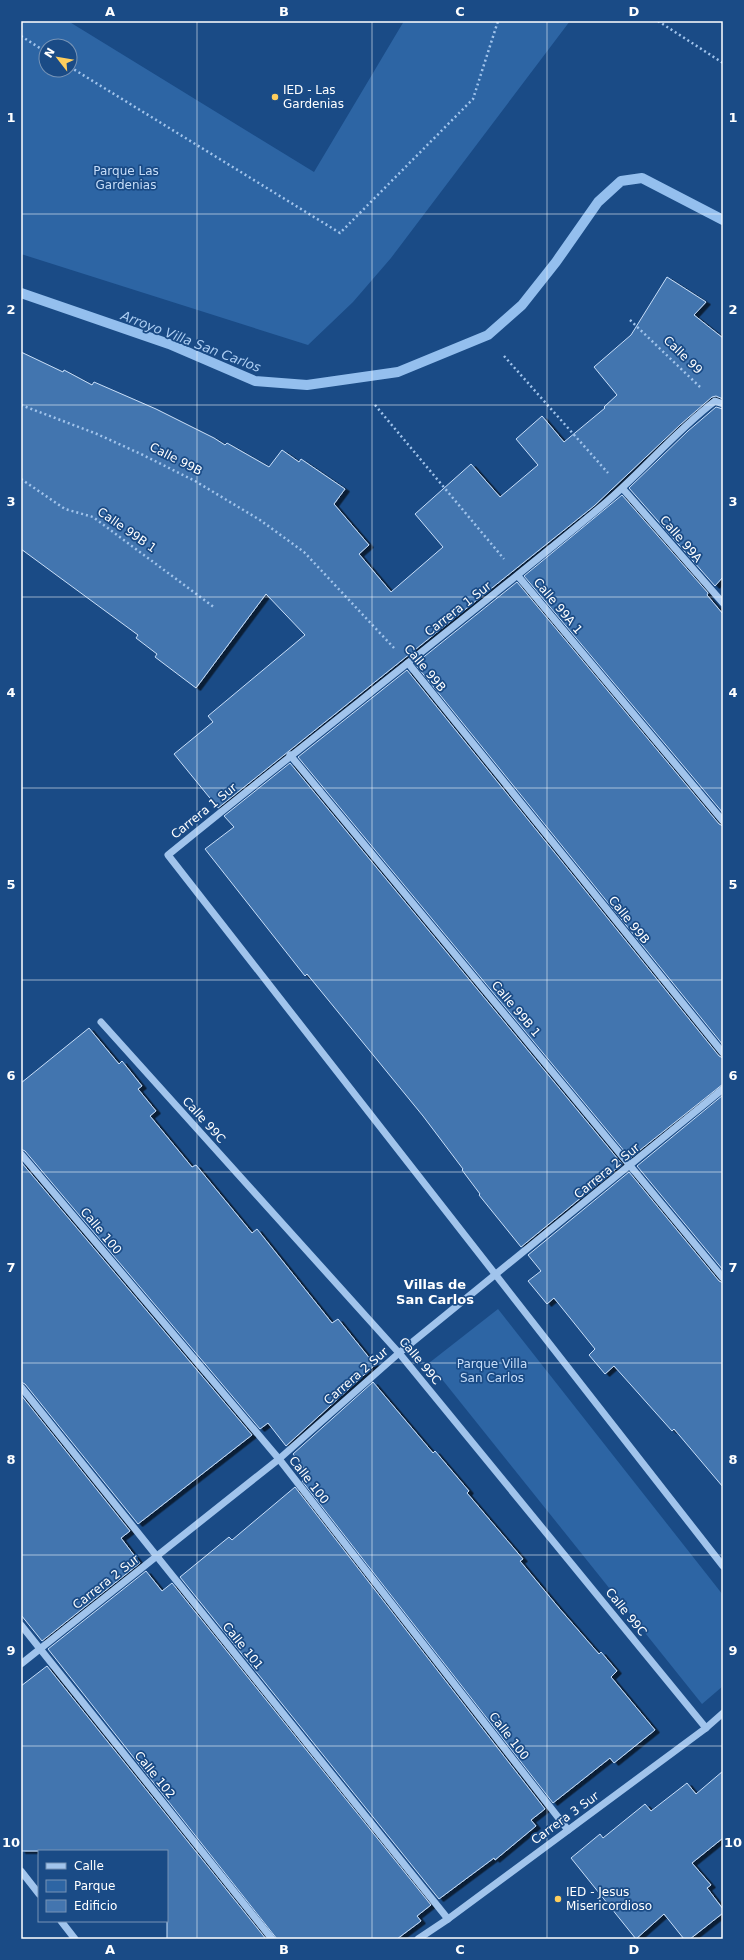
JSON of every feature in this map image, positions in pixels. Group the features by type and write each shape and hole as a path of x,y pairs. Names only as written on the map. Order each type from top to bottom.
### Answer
{"street":[{"path":"715,401 723,404"},
{"name":"Carrera 1 Sur","path":"496,1275 168,855 290,755 518,576 623,490 691,419 715,401"},
{"name":"Calle 99A","path":"623,490 723,603"},
{"name":"Calle 99A 1","path":"518,576 723,821"},
{"name":"Calle 99B","path":"408,663 723,1053"},
{"name":"Calle 99B 1","path":"290,755 723,1278"},
{"name":"Calle 99C","path":"101,1022 399,1353 706,1728"},
{"name":"Carrera 2 Sur","path":"21,1664 279,1459 399,1353 631,1166 723,1089"},
{"name":"Calle 100","path":"21,1154 279,1459 568,1830"},
{"path":"496,1275 723,1566"},
{"name":"Calle 101","path":"21,1387 448,1919"},
{"name":"Calle 102","path":"21,1625 272,1939"},
{"name":"Carrera 3 Sur","path":"418,1939 448,1919 706,1728 723,1713"},
{"path":"21,1871 38,1893"},
{"path":"62,1922 75,1939"}],"path":[{"path":"78,72 340,233 473,99 498,21"},
{"path":"658,21 723,63"},
{"path":"21,36 38,47"},
{"name":"Calle 99","path":"630,320 715,401"},
{"path":"504,356 623,490"},
{"name":"Calle 99B","path":"21,405 143,455 196,481 260,520 304,552 408,663"},
{"name":"Calle 99A 1","path":"375,405 518,576"},
{"name":"Calle 99B 1","path":"21,479 65,509 93,517 215,608"}],"green space":[{"name":"Parque Las Gardenias","path":"21,21 68,21 314,172 404,21 570,21 391,258 353,302 308,345 21,254"},
{"name":"Parque Villa San Carlos","path":"498,1309 723,1595 723,1686 702,1704 429,1363"}],"building":[{"path":"667,277 706,302 694,315 723,338 723,399 716,396 712,397 681,424 594,506 218,808 174,754 213,722 208,716 305,635 266,594 196,688 155,657 157,654 136,638 138,635 21,549 21,352 63,372 64,370 92,385 94,382 156,409 225,445 227,443 269,467 282,450 299,462 301,459 345,489 334,504 369,545 359,554 391,592 443,547 415,514 471,464 500,497 538,465 516,439 542,416 564,442 605,408 604,407 617,395 594,367 631,335"},
{"path":"716,407 723,409 723,577 715,586 629,488 688,431"},
{"path":"622,495 708,593 707,595 723,614 723,813 524,576"},
{"path":"517,582 719,824 723,826 723,1045 415,664"},
{"path":"407,670 719,1056 723,1058 723,1084 630,1158 298,757"},
{"path":"290,763 622,1164 521,1247 479,1195 480,1194 462,1170 463,1169 423,1116 307,974 305,976 205,849 234,827 224,816"},
{"path":"89,1028 119,1064 122,1061 142,1086 138,1089 156,1111 150,1116 192,1167 196,1165 252,1233 257,1229 332,1323 338,1319 375,1365 286,1446 268,1423 260,1429 25,1151 21,1149 21,1083"},
{"path":"723,1095 723,1270 637,1166"},
{"path":"21,1162 252,1435 138,1524 25,1384 21,1382"},
{"path":"629,1172 719,1281 723,1283 723,1487 674,1429 672,1431 614,1366 605,1374 589,1355 595,1349 554,1298 547,1304 528,1281 541,1271 528,1255"},
{"path":"373,1382 433,1453 435,1451 469,1491 467,1493 523,1559 520,1561 559,1608 599,1654 601,1652 617,1671 611,1677 655,1730 614,1763 610,1758 553,1803 302,1481 308,1476 306,1473 307,1472 293,1454"},
{"path":"21,1395 130,1531 121,1538 140,1563 42,1641 21,1615"},
{"path":"295,1487 545,1809 531,1820 536,1826 495,1860 494,1858 439,1899 180,1577 229,1537 232,1540"},
{"path":"146,1571 162,1591 172,1583 431,1905 417,1916 421,1921 397,1939 277,1939 48,1649"},
{"path":"47,1666 266,1939 167,1939 168,1850 21,1851 21,1686"},
{"path":"723,1771 723,1838 692,1863 711,1885 707,1888 723,1909 723,1913 690,1939 684,1939 664,1914 636,1939 571,1858 600,1834 603,1838 645,1804 651,1811 687,1783 696,1794"}],"waterway":[{"name":"Arroyo Villa San Carlos","path":"21,293 169,344 255,381 307,385 398,372 488,335 522,305 556,262 598,202 621,181 642,178 723,220"}],"place":[{"name":"IED - Las Gardenias","path":"275,97"},
{"name":"IED - Jesus Misericordioso","path":"558,1899"}],"district":[{"name":"Villas de San Carlos","path":"435,1292"}]}
